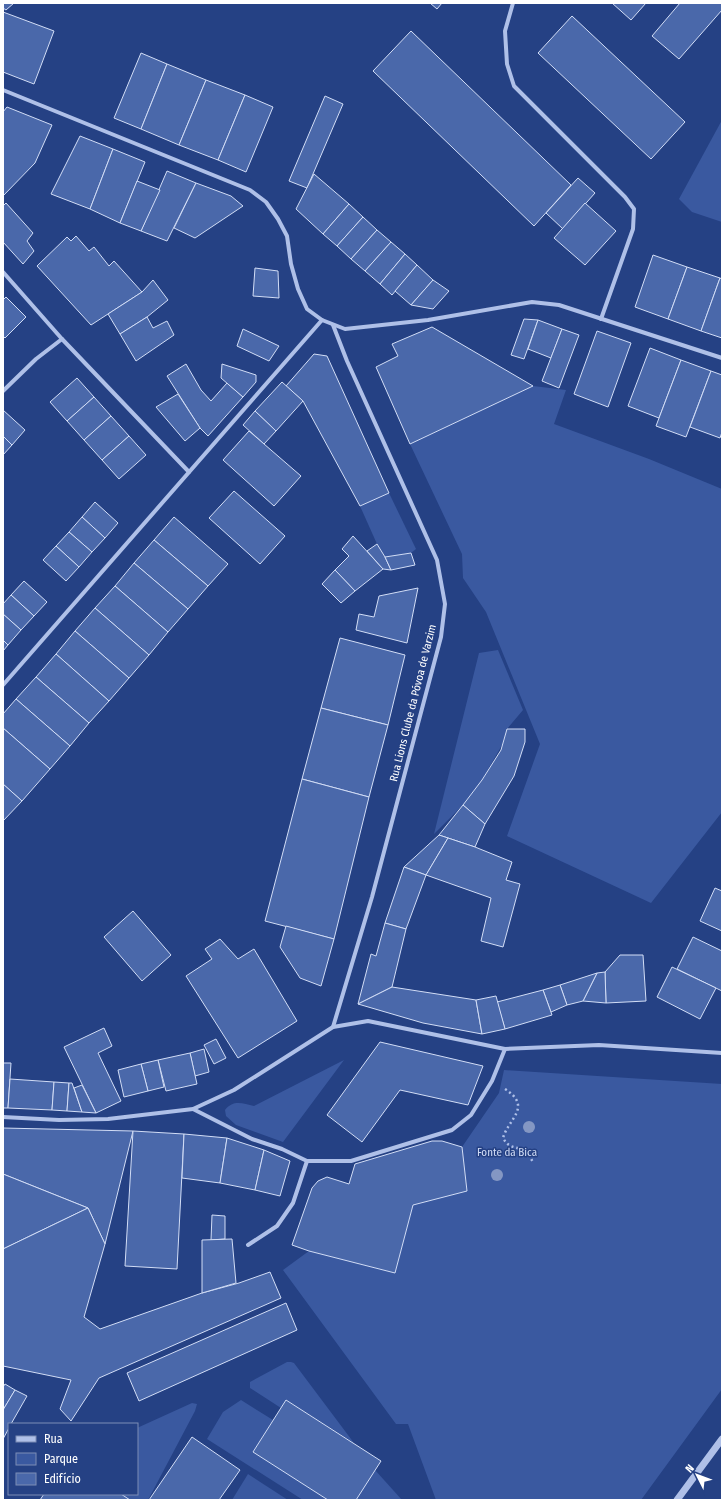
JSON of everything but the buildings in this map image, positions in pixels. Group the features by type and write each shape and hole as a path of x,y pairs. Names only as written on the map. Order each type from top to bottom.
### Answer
{"street":[{"path":"513,3 505,31 507,64 514,86 625,197 634,209 634,229 601,319"},
{"path":"3,90 250,190 266,202 278,219 287,236 290,264 298,289 307,309 322,320 333,325 345,329 428,320 532,302 559,305 722,358"},
{"path":"3,272 62,339 189,472"},
{"path":"3,685 322,320"},
{"name":"Rua Lions Clube da Póvoa de Varzim","path":"333,325 347,361 437,560 445,604 441,637 372,897 333,1027"},
{"path":"3,391 36,359 62,339"},
{"path":"3,1117 59,1120 108,1119 193,1109 234,1090 333,1027 368,1021 505,1049 599,1045 722,1053"},
{"path":"193,1109 252,1139 282,1149 307,1161 351,1160 452,1130 471,1115 492,1081 505,1049"},
{"path":"248,1245 277,1226 293,1204 307,1161"},
{"path":"677,1500 722,1438"}],"path":[{"path":"492,1081 512,1094 517,1103 518,1111 503,1138 511,1147 519,1148 527,1153 533,1162"}],"green space":[{"path":"722,120 722,222 692,212 679,199"},
{"path":"533,386 566,390 554,424 649,459 722,489 722,812 651,903 507,836 540,744 486,612 463,578 462,554 410,444"},
{"path":"389,493 416,549 411,553 385,557 377,544 360,506"},
{"path":"498,650 523,710 507,729 502,745 482,780 463,805 434,834 479,653"},
{"path":"344,1060 283,1142 236,1125 226,1116 225,1110 232,1104 242,1103 254,1106"},
{"name":"Fonte da Bica","path":"504,1070 722,1084 722,1389 641,1500 436,1500 408,1424 396,1424 283,1270 309,1251 395,1273 413,1205 467,1190 462,1147 499,1093"},
{"path":"287,1362 294,1363 354,1443 286,1400 281,1408 250,1388 250,1382"},
{"path":"241,1400 273,1420 253,1452 328,1500 303,1500 207,1439 223,1412"},
{"path":"192,1403 197,1404 195,1411 148,1500 130,1500 122,1495 138,1495 138,1428"},
{"path":"375,1470 402,1500 356,1500"},
{"path":"248,1474 288,1500 232,1500"}]}
